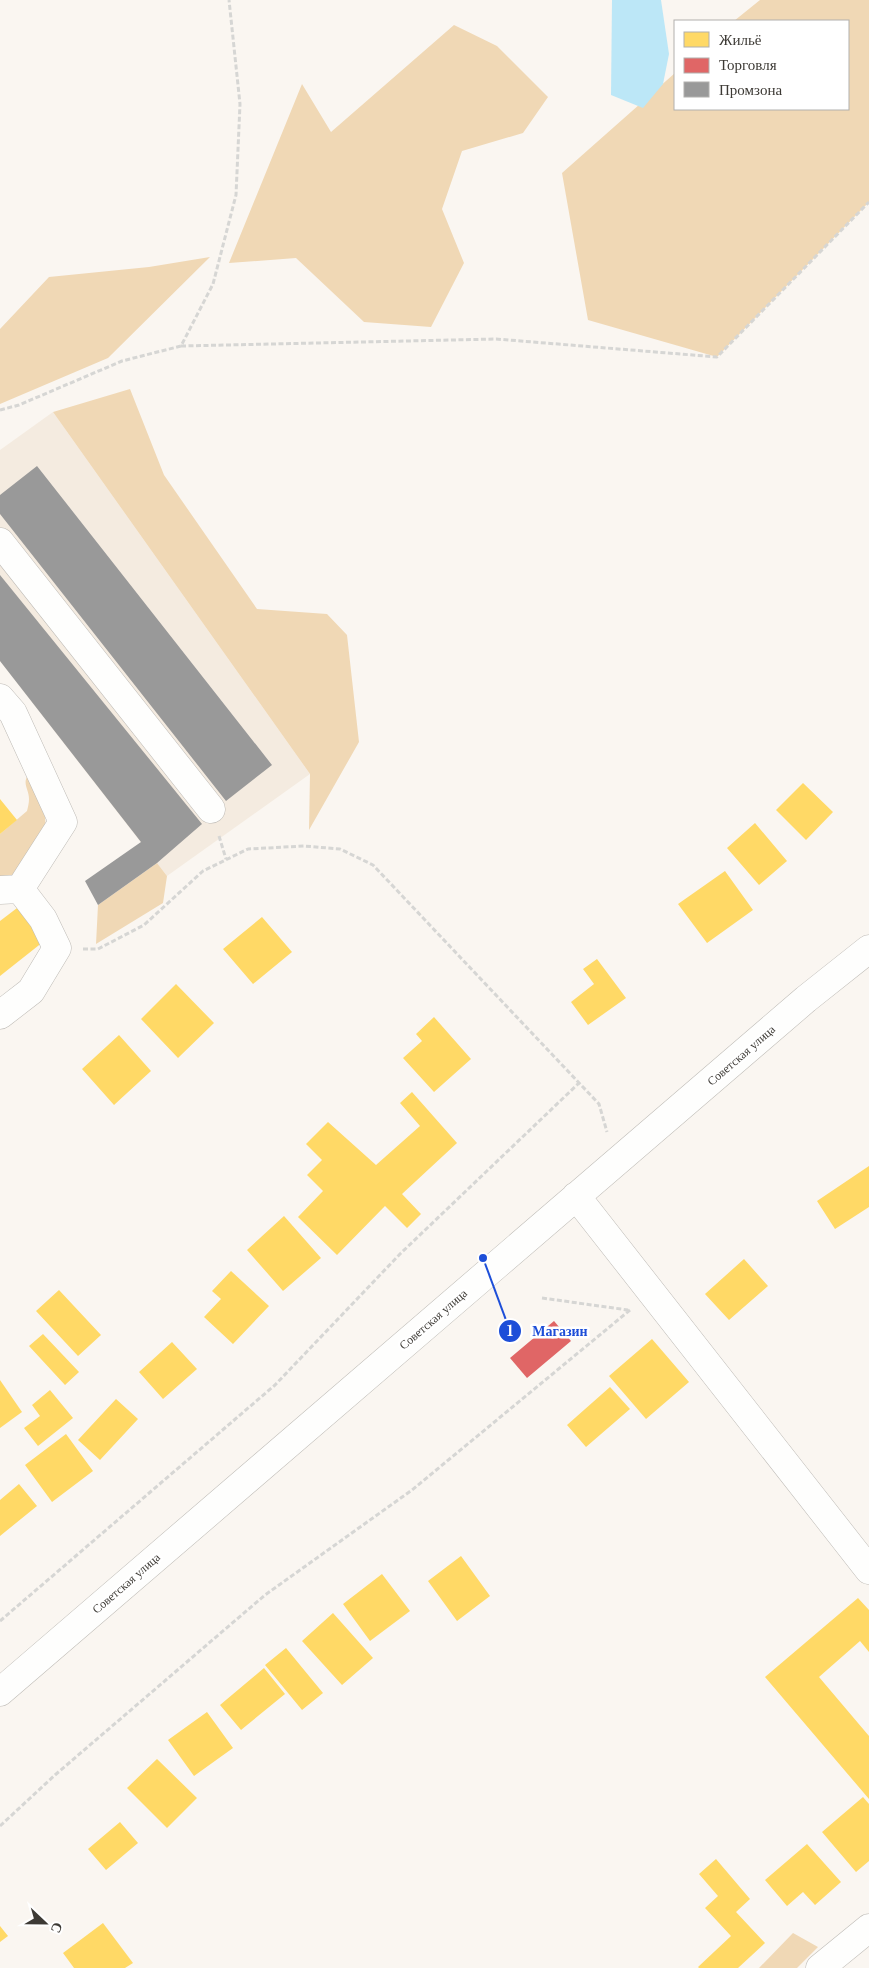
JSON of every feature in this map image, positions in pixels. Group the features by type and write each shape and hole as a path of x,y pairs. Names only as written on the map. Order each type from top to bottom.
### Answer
{"street":[{"path":"0,542 211,809"},
{"path":"0,698 13,713 63,822 10,889 43,919 57,948 30,991 0,1015"},
{"name":"Советская улица","path":"0,1692 806,999 869,949"},
{"path":"576,1196 869,1570"},
{"path":"820,1968 869,1928"}],"path":[{"path":"181,346 213,284 236,195 240,104 229,0"},
{"path":"0,410 20,405 122,361 181,346 496,339 717,357 869,202"},
{"path":"57,948 98,949 144,925 203,871 248,849 304,846 340,849 373,865 600,1104 616,1164"},
{"path":"0,1621 275,1385 400,1254 579,1083"},
{"path":"0,1826 55,1775 265,1595 412,1490 630,1310 542,1298"}],"shaded area":[{"path":"760,0 869,0 869,202 717,357 588,320 562,173 674,74 674,110 849,110 849,20 735,20"},
{"path":"454,25 497,46 548,97 523,133 462,151 442,209 464,263 431,327 364,322 296,258 229,263 302,84 331,132"},
{"path":"210,257 108,358 0,404 0,329 49,277 149,267"},
{"path":"130,389 164,475 257,609 327,614 347,635 359,742 309,830 310,774 53,412"},
{"path":"53,412 310,774 167,876 0,661 0,450"},
{"path":"28,775 43,795 46,829 14,877 0,883 0,834 27,811 29,795 26,778"},
{"path":"157,863 167,876 163,903 96,944 98,905"},
{"path":"793,1933 818,1947 797,1968 759,1968"}],"water":[{"path":"612,0 661,0 669,54 663,84 643,108 611,95"}],"building: Жильё":[{"path":"803,783 833,812 806,840 776,810"},
{"path":"0,799 17,820 0,834"},
{"path":"755,823 787,861 759,885 727,848"},
{"path":"725,871 753,910 707,943 678,904"},
{"path":"21,905 48,938 0,976 0,921"},
{"path":"262,917 292,952 253,984 223,949"},
{"path":"597,959 626,998 588,1025 571,1002 594,984 583,969"},
{"path":"176,984 214,1023 178,1058 141,1019"},
{"path":"434,1017 471,1059 434,1092 403,1058 422,1041 416,1034"},
{"path":"119,1035 151,1071 114,1105 82,1069"},
{"path":"412,1092 457,1143 402,1194 421,1214 407,1228 385,1206 337,1255 298,1217 323,1191 307,1175 322,1160 306,1144 328,1122 376,1165 420,1126 400,1103"},
{"path":"869,1166 869,1207 835,1229 817,1201"},
{"path":"284,1216 321,1258 283,1291 247,1250"},
{"path":"744,1259 768,1286 729,1320 705,1294"},
{"path":"231,1271 269,1306 233,1344 204,1317 221,1299 212,1291"},
{"path":"59,1290 101,1335 78,1356 36,1311"},
{"path":"43,1334 79,1372 65,1385 29,1346"},
{"path":"652,1339 689,1382 646,1419 609,1376"},
{"path":"172,1342 197,1369 163,1399 139,1372"},
{"path":"0,1380 22,1412 0,1428"},
{"path":"610,1387 630,1409 586,1447 567,1425"},
{"path":"50,1390 73,1418 38,1446 24,1428 40,1416 32,1405"},
{"path":"116,1399 138,1419 100,1460 78,1440"},
{"path":"66,1434 93,1471 52,1502 25,1465"},
{"path":"19,1484 37,1506 0,1536 0,1500"},
{"path":"461,1556 490,1596 457,1621 428,1581"},
{"path":"382,1574 410,1611 370,1641 343,1604"},
{"path":"858,1598 869,1610 869,1652 860,1641 819,1677 869,1736 869,1799 765,1677"},
{"path":"333,1613 373,1658 342,1685 302,1641"},
{"path":"286,1648 323,1693 302,1710 265,1665"},
{"path":"264,1668 285,1694 241,1730 220,1705"},
{"path":"207,1712 233,1748 194,1776 168,1740"},
{"path":"157,1759 197,1798 167,1828 127,1788"},
{"path":"863,1797 869,1804 869,1861 856,1872 822,1832"},
{"path":"120,1822 138,1843 106,1870 88,1849"},
{"path":"807,1844 841,1882 815,1905 803,1892 787,1906 765,1880"},
{"path":"716,1859 750,1899 736,1912 765,1943 738,1968 698,1967 731,1936 705,1908 718,1896 699,1874"},
{"path":"103,1923 133,1963 125,1968 74,1968 63,1953"},
{"path":"0,1926 8,1936 0,1942"}],"building: Торговля":[{"path":"554,1321 571,1341 527,1378 510,1358"}],"building: Промзона":[{"path":"37,466 272,765 226,801 0,514 0,495"},
{"path":"0,575 202,824 157,863 98,905 85,881 141,842 0,661"}],"place":[{"name":"Магазин","path":"483,1258"}]}
